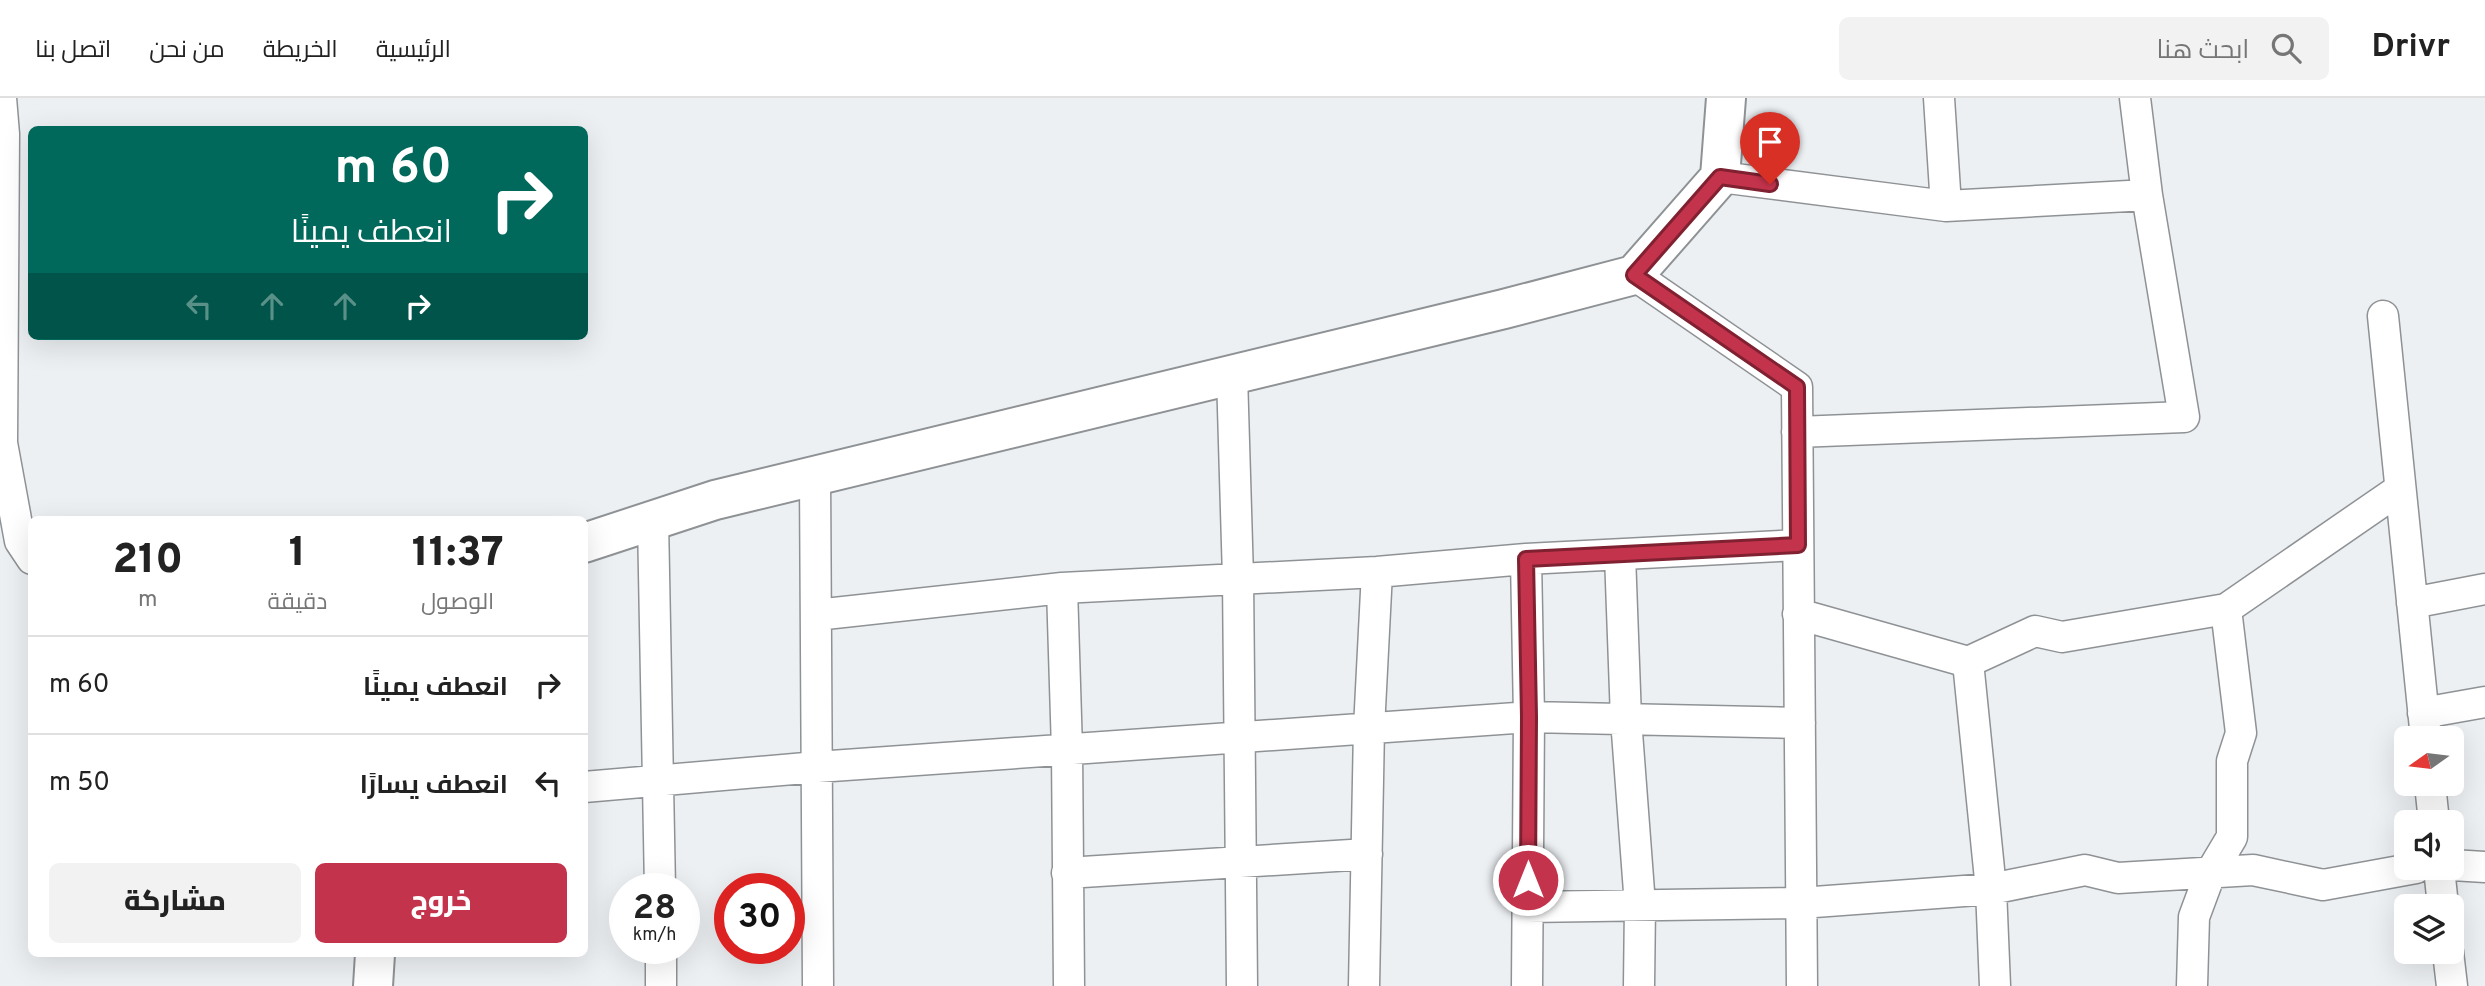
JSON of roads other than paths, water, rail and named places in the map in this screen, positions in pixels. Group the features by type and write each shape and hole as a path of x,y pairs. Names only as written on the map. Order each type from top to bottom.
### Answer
{"street":[{"path":"1,98 4,134 2,443 20,541 28,553"},
{"path":"588,542 715,500 1504,309 1634,275 1720,177 1726,98"},
{"path":"1939,98 1945,206"},
{"path":"1797,432 2184,417 2147,195 2135,98"},
{"path":"1720,177 1945,206 2147,195"},
{"path":"1634,275 1797,387 1802,986"},
{"path":"2383,316 2424,726 2485,702"},
{"path":"1232,375 1238,578 1242,986"},
{"path":"815,476 818,986"},
{"path":"1798,614 1968,662 2035,631 2062,637 2226,609 2400,489"},
{"path":"653,520 660,873"},
{"path":"816,615 1062,588 1377,572 1526,559 1798,545"},
{"path":"1620,555 1626,719 1640,905 1639,986"},
{"path":"1526,559 1529,717 1527,986"},
{"path":"1364,986 1369,729 1377,572"},
{"path":"1062,588 1067,750 1069,986"},
{"path":"2412,603 2485,589"},
{"path":"2192,986 2194,916 2210,874 2232,837 2232,761 2241,733 2226,609"},
{"path":"1968,662 1991,889 1995,986"},
{"path":"588,787 817,767 1529,717 1800,723"},
{"path":"1068,873 1367,854"},
{"path":"2464,866 2485,867"},
{"path":"1527,907 1801,903 1991,889 2085,870 2118,878 2253,870 2323,884 2394,872"},
{"path":"373,986 375,957"},
{"path":"661,964 661,986"},
{"path":"2449,964 2452,986"}]}
